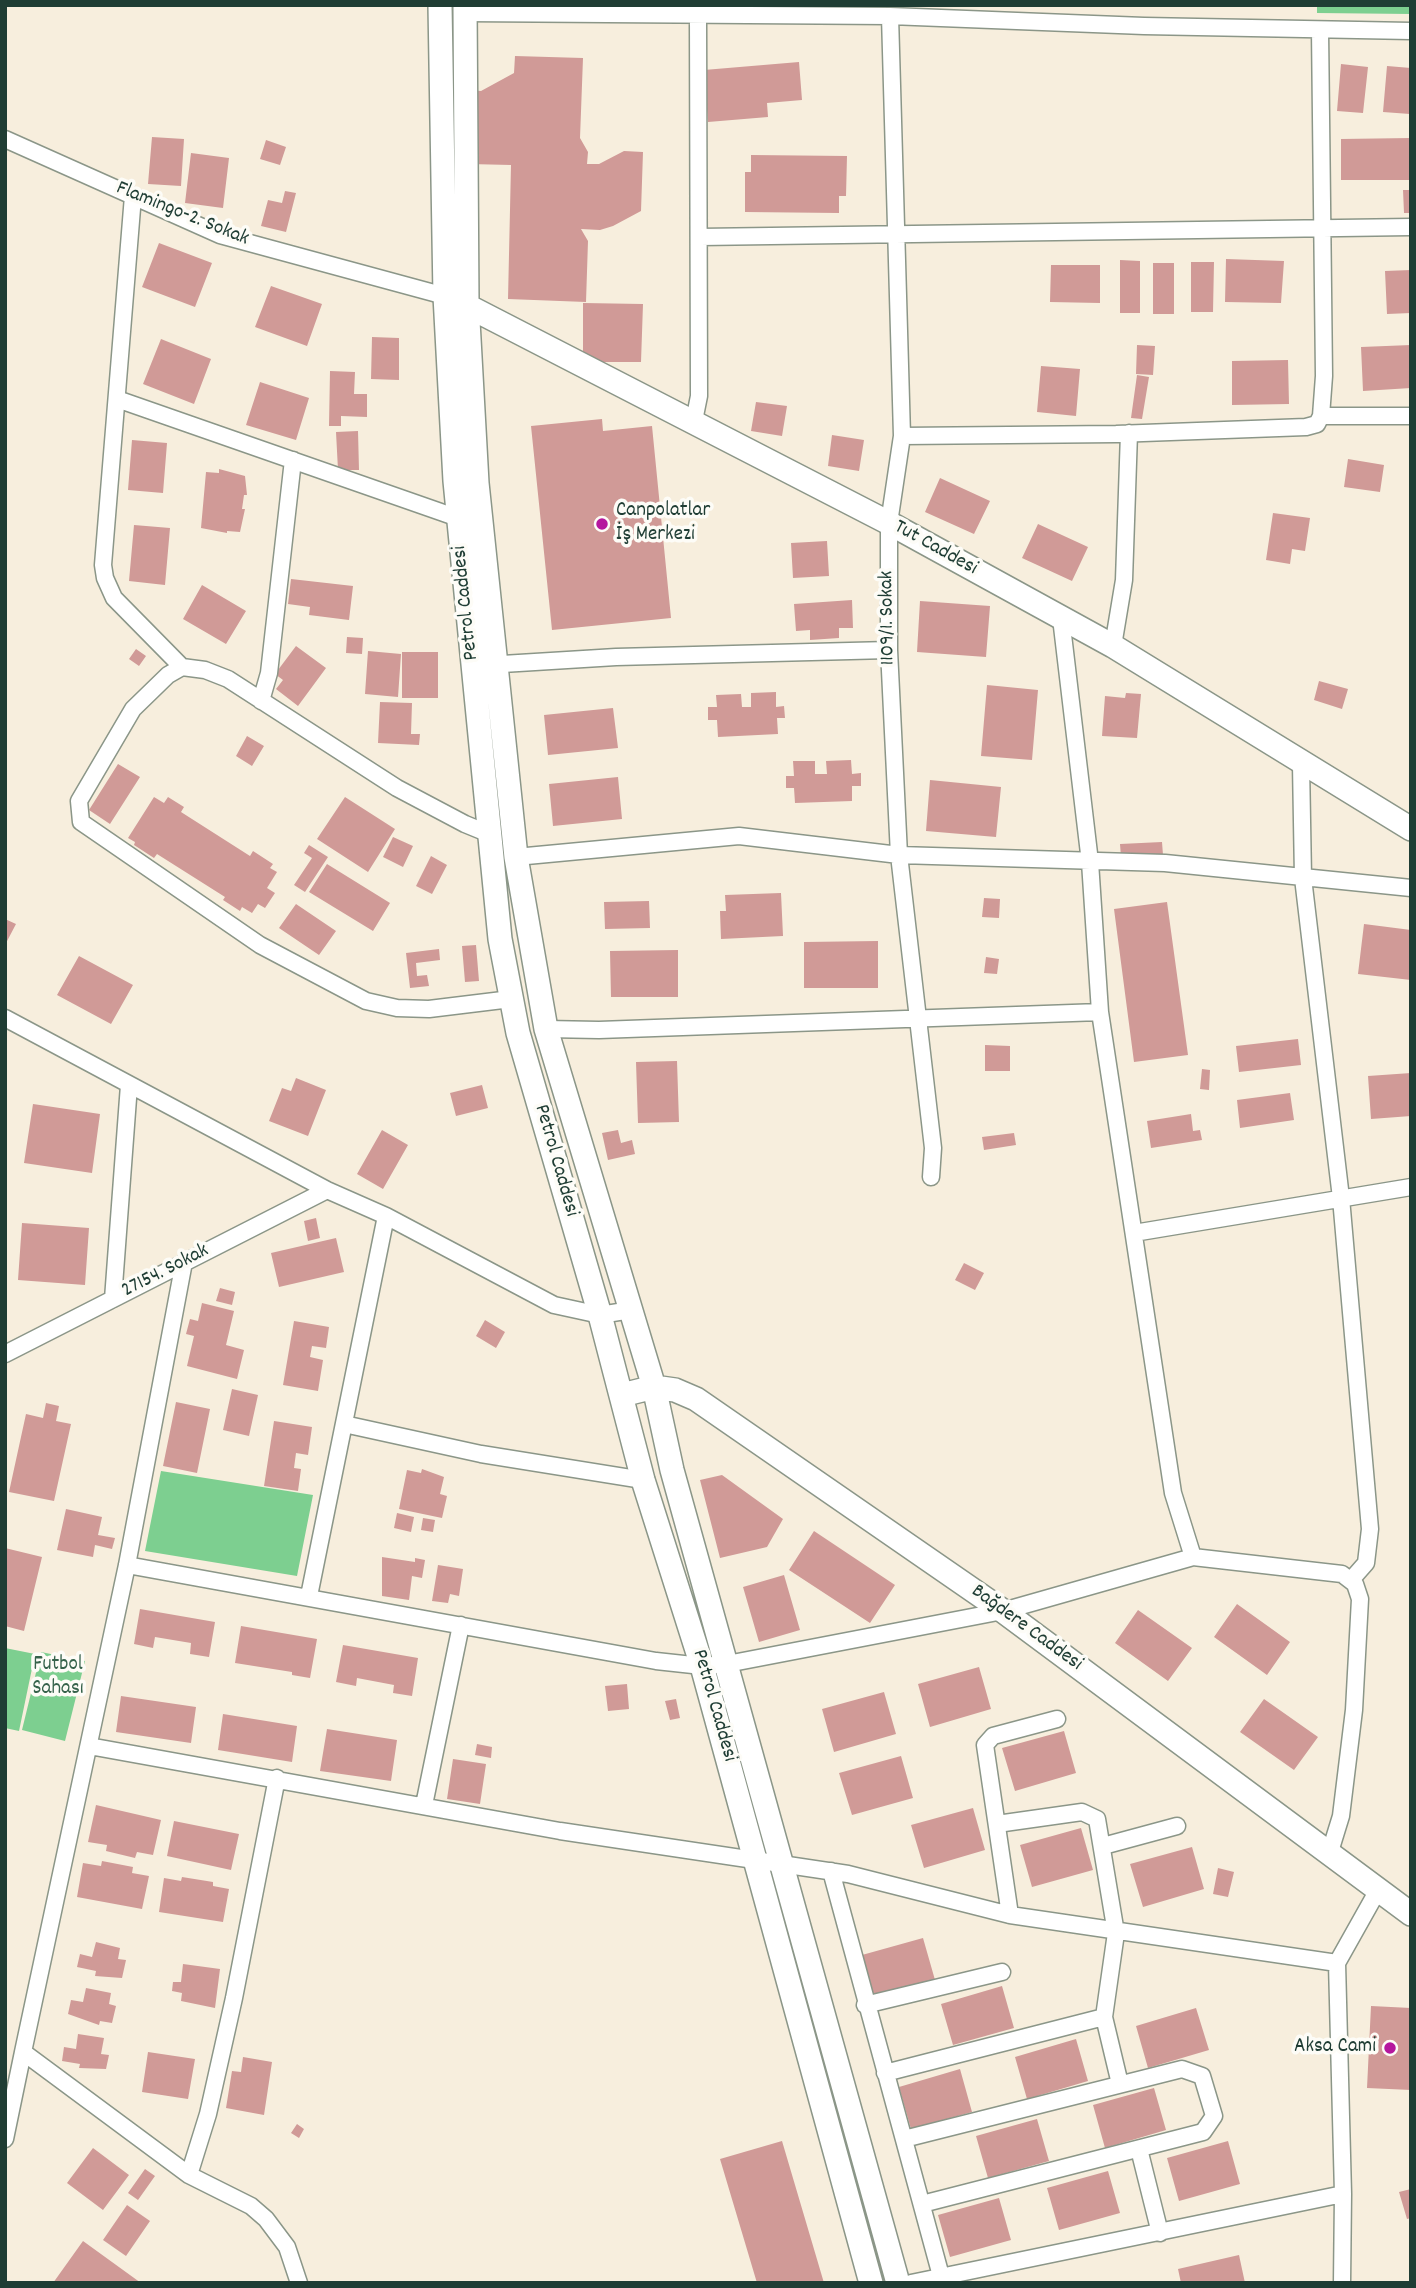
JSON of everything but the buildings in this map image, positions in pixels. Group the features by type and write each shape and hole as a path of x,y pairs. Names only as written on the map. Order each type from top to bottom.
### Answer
{"main road":[{"name":"Petrol Caddesi","path":"440,5 445,296 458,518 484,665 487,832 500,939 511,999 518,1033 600,1315 643,1480 702,1666 871,2283"},
{"path":"465,9 467,303 484,665 546,1029 654,1387 671,1470 898,2283"},
{"name":"Tut Caddesi","path":"445,296 467,303 889,523 1113,646 1301,764 1411,829"},
{"name":"Bağdere Caddesi","path":"622,1395 654,1387 675,1390 696,1399 1003,1611 1411,1914"}],"street":[{"path":"465,9 698,16 890,16 1411,31"},
{"path":"694,421 699,396 698,16"},
{"name":"1109/1. Sokak","path":"890,16 902,436 889,523 889,650 899,855 933,1148 931,1177"},
{"path":"902,436 1129,433 1306,427 1317,424 1321,416 1324,376 1321,30"},
{"name":"Flamingo-2. Sokak","path":"5,139 220,235 445,296"},
{"path":"133,196 105,578 120,605 182,667"},
{"path":"700,237 1411,227"},
{"path":"117,399 458,518"},
{"path":"1321,416 1411,416"},
{"path":"1113,646 1124,580 1129,433"},
{"path":"261,701 269,673 293,460"},
{"path":"1061,618 1090,862 1100,1012 1173,1493 1193,1557"},
{"path":"484,665 616,657 889,650"},
{"path":"487,832 465,824 397,788 228,679 205,670 182,667 168,675 133,709 79,801 81,822 260,945 366,1001 397,1008 429,1009 511,999"},
{"path":"1301,764 1303,878 1341,1198 1370,1529 1366,1563 1351,1580"},
{"path":"516,857 739,836 899,855 1165,863 1411,888"},
{"path":"546,1029 918,1020 1100,1012"},
{"path":"5,1018 327,1191 386,1216 554,1305 600,1315 631,1310"},
{"path":"113,1299 130,1085"},
{"path":"1134,1233 1411,1187"},
{"name":"27154. Sokak","path":"5,1354 327,1191"},
{"path":"309,1596 386,1216"},
{"path":"5,2139 128,1564 184,1262"},
{"path":"344,1424 481,1454 643,1480"},
{"path":"128,1564 702,1666 727,1664 1003,1611 1193,1557 1342,1574 1358,1589 1360,1600 1354,1710 1341,1816 1329,1855"},
{"path":"424,1805 461,1625"},
{"path":"1010,1915 984,1749 986,1742 993,1737 1057,1719"},
{"path":"89,1746 560,1831 831,1871 1010,1915 1116,1933 1336,1963"},
{"path":"189,2175 208,2114 231,2011 277,1778"},
{"path":"997,1825 1086,1812 1097,1819 1116,1933 1104,2017 1120,2084"},
{"path":"1103,1846 1177,1826"},
{"path":"831,1871 865,2005 941,2276"},
{"path":"1342,2283 1343,2194 1336,1963 1378,1890"},
{"path":"865,2005 1002,1972"},
{"path":"886,2073 1104,2017"},
{"path":"23,2052 189,2175 251,2206 266,2219 287,2247 299,2283"},
{"path":"904,2139 1182,2069 1202,2076 1214,2116 1203,2132 922,2204"},
{"path":"1139,2149 1160,2233"},
{"path":"911,2283 1343,2194"}],"green space":[{"path":"1317,5 1411,5 1411,14 1317,13"},
{"path":"161,1471 313,1495 297,1576 145,1551"},
{"name":"Futbol Sahası","path":"5,1648 35,1654 19,1731 5,1728"},
{"name":"Futbol Sahası","path":"41,1652 85,1661 65,1741 22,1730"}],"place":[{"name":"Canpolatlar İş Merkezi","path":"602,524"},
{"name":"Aksa Cami","path":"1390,2048"}]}
